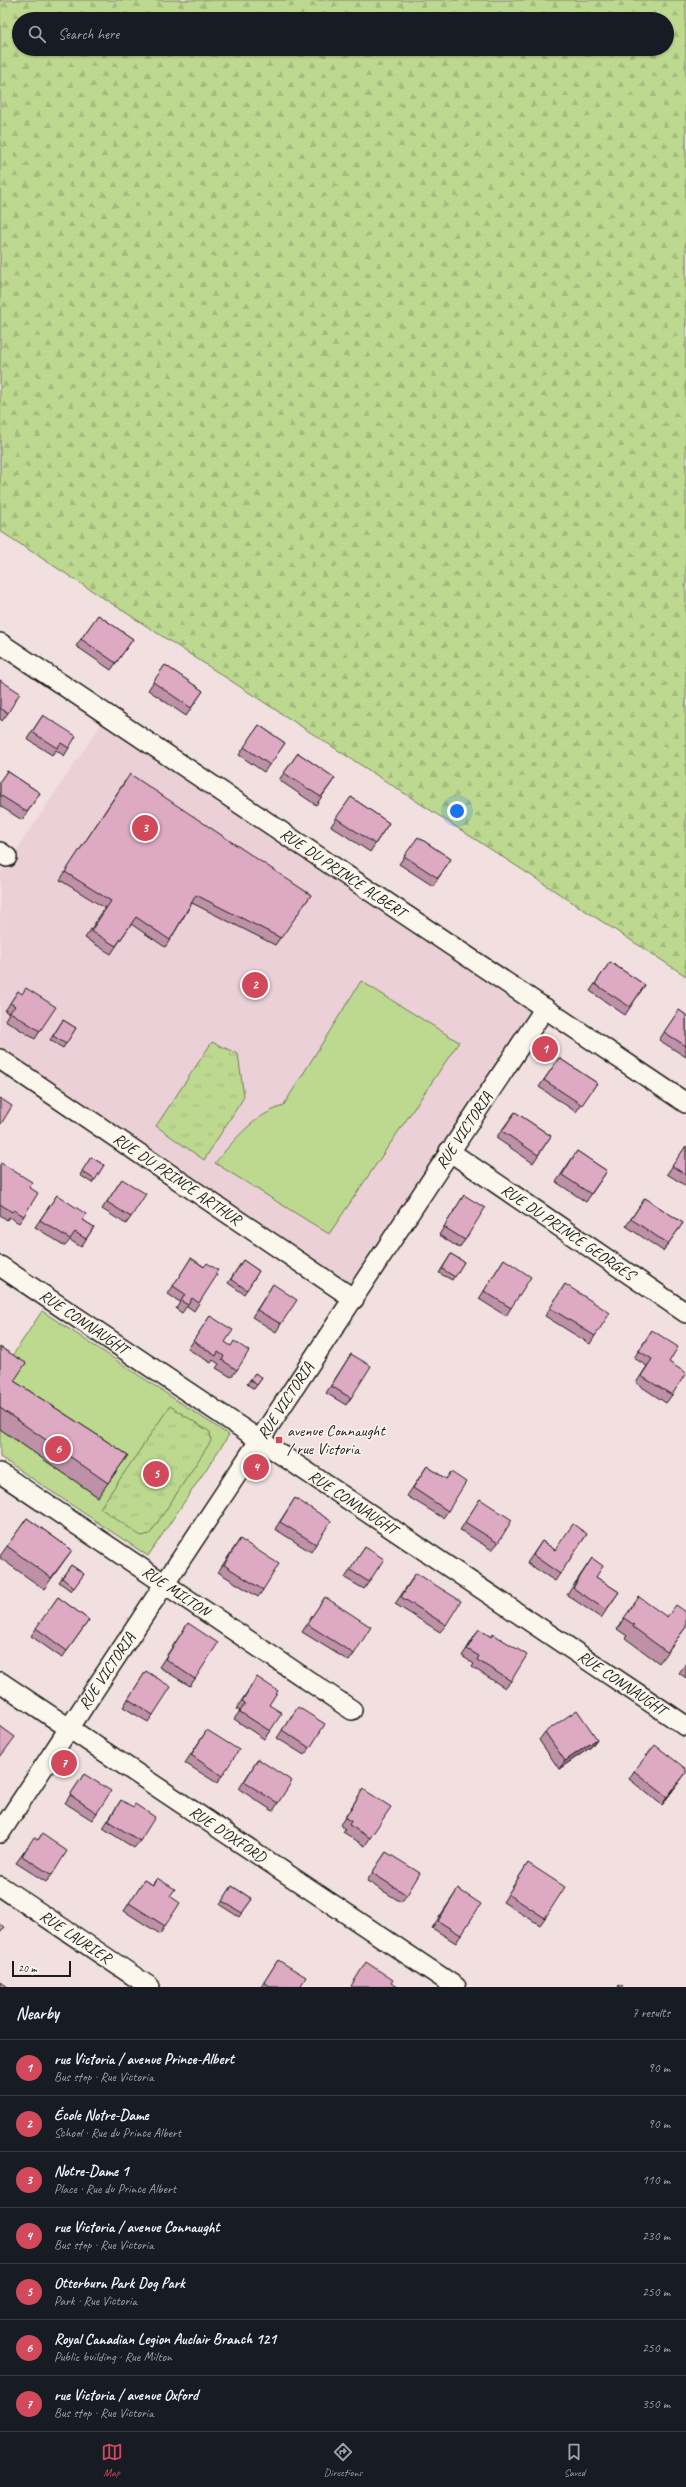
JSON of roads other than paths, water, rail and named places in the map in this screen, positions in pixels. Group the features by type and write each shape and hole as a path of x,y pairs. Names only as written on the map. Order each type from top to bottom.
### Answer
{"street":[{"name":"RUE DU PRINCE ALBERT","path":"0,643 338,868 686,1103"},
{"name":"RUE VICTORIA","path":"0,1833 354,1299 449,1151 545,1008"},
{"name":"RUE DU PRINCE ARTHUR","path":"0,1059 354,1299"},
{"name":"RUE DU PRINCE GEORGES","path":"449,1151 686,1313"},
{"name":"RUE CONNAUGHT","path":"0,1266 686,1726"},
{"name":"RUE MILTON","path":"0,1472 352,1710"},
{"name":"RUE D'OXFORD","path":"0,1682 456,1987"},
{"name":"RUE LAURIER","path":"0,1886 150,1987"}],"place":[{"name":"Notre-Dame 1","path":"145,828"},
{"name":"École Notre-Dame","path":"255,985"},
{"name":"rue Victoria / avenue Prince-Albert","path":"545,1049"},
{"name":"avenue Connaught / rue Victoria","path":"279,1440"},
{"name":"Royal Canadian Legion Auclair Branch 121","path":"58,1449"},
{"name":"rue Victoria / avenue Connaught","path":"256,1467"},
{"name":"Otterburn Park Dog Park","path":"156,1474"},
{"name":"rue Victoria / avenue Oxford","path":"64,1763"}]}
